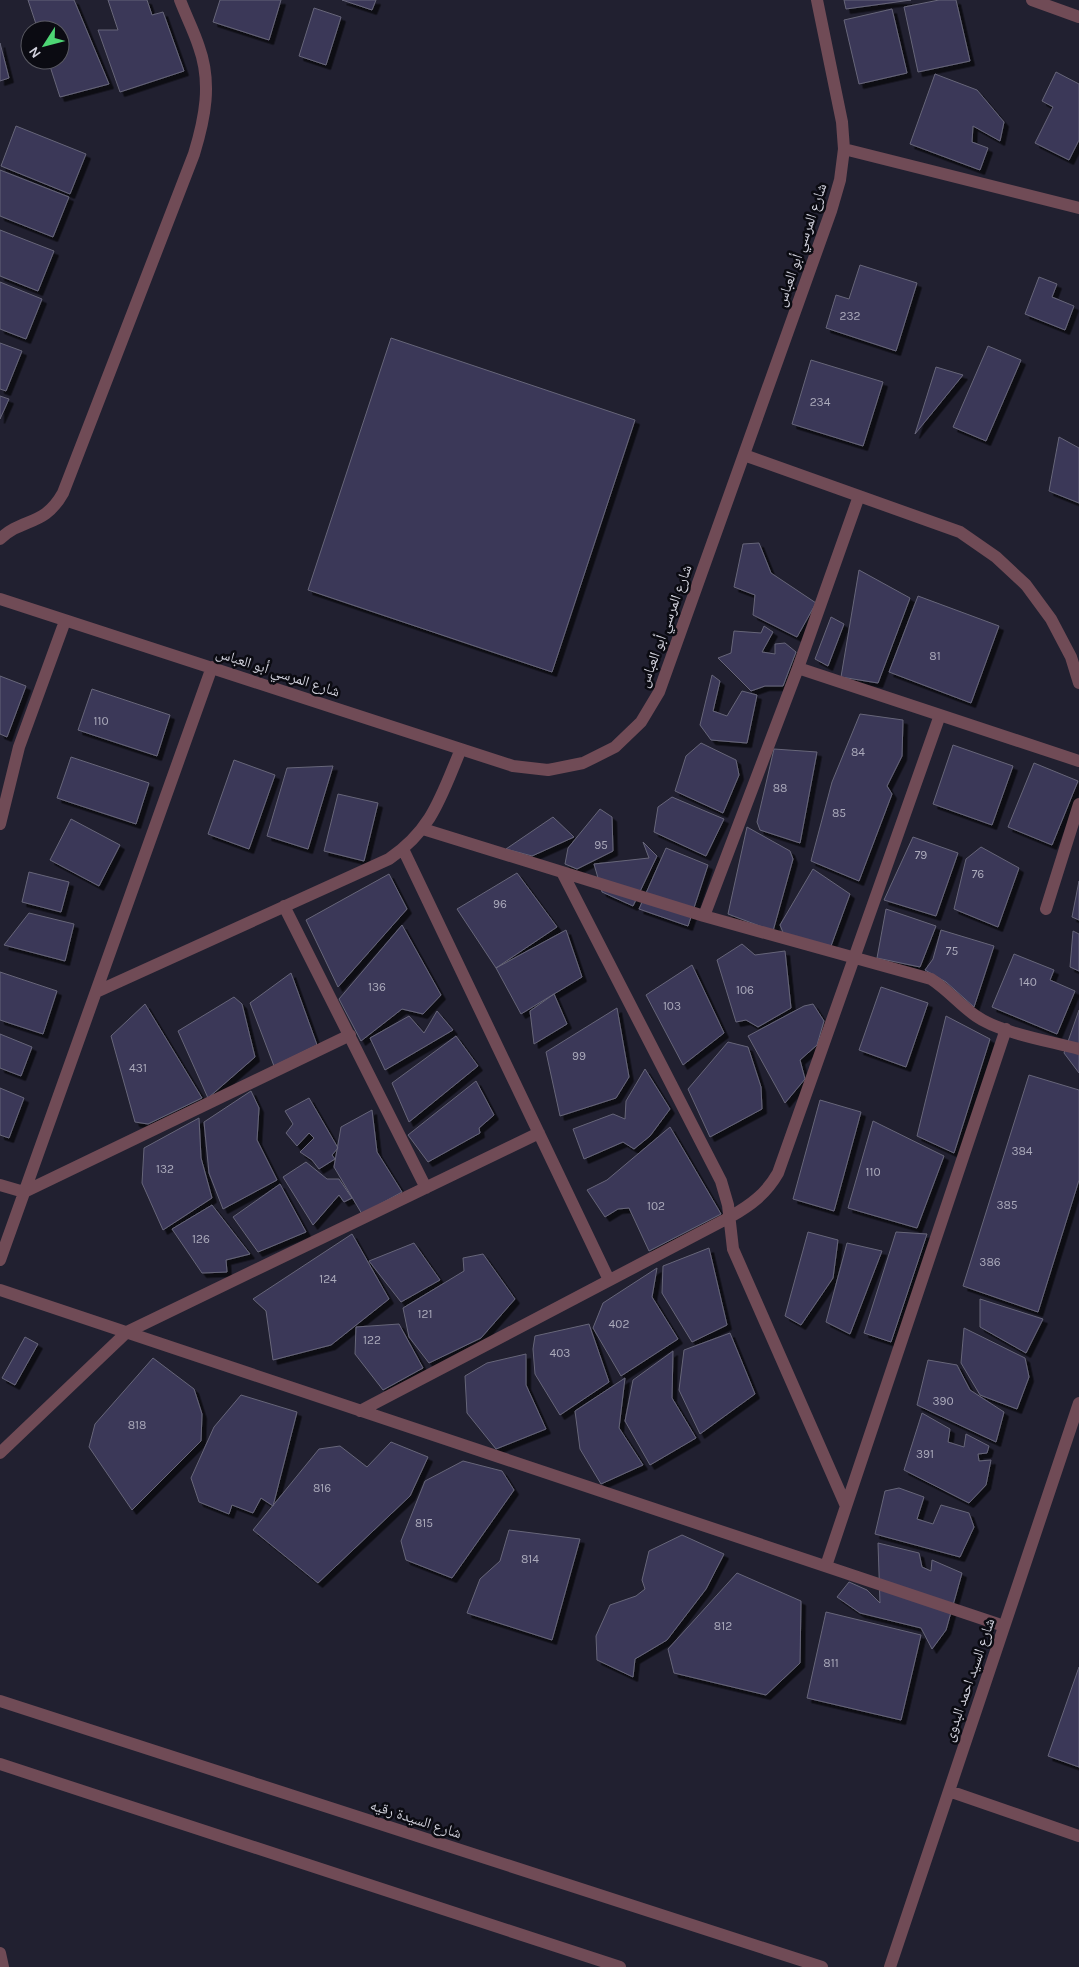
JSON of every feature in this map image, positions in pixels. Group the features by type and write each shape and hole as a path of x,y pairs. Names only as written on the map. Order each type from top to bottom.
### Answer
{"street":[{"path":"0,538 55,508 63,493 194,154 205,119 207,83 200,48 180,0"},
{"name":"شارع المرسي أبو العباس","path":"0,598 513,766 548,770 583,763 615,747 641,722 659,692 831,210 840,180 844,149 842,122 817,0"},
{"path":"1032,0 1079,17"},
{"path":"844,149 1079,208"},
{"path":"744,455 960,532 996,557 1026,585 1051,619 1071,657 1079,683"},
{"path":"704,916 798,668 860,496"},
{"path":"0,824 19,747 66,621"},
{"path":"0,1260 212,667"},
{"path":"798,668 1079,761"},
{"path":"360,1411 730,1217 760,1198 778,1173 940,715"},
{"path":"96,992 389,859 403,849 424,829 434,812 461,749"},
{"path":"1046,909 1079,804"},
{"path":"424,829 704,916 931,979 949,991 976,1016 1006,1029 1079,1049"},
{"path":"403,849 609,1280"},
{"path":"562,872 721,1181 730,1217 733,1249 846,1506"},
{"path":"284,906 426,1188"},
{"path":"826,1566 1006,1029"},
{"path":"0,1185 24,1192 350,1035"},
{"path":"0,1453 127,1332 539,1133"},
{"path":"0,1290 1004,1626"},
{"name":"شارع السيد احمد البدوى","path":"890,1967 1079,1403"},
{"name":"شارع السيدة رقيه","path":"0,1701 822,1967"},
{"path":"0,1764 620,1967"},
{"path":"949,1791 1079,1836"},
{"path":"0,1953 3,1967"}],"building":[{"path":"28,0 74,0 109,84 60,97 51,70 70,70 70,20 35,20"},
{"path":"108,0 147,0 152,15 163,12 184,71 120,92 98,30 118,30"},
{"path":"220,0 281,0 269,40 213,22"},
{"path":"342,0 376,0 372,10"},
{"path":"844,0 911,0 846,9"},
{"path":"939,0 956,0 970,61 918,72 904,7"},
{"path":"314,8 341,17 326,65 299,56"},
{"path":"892,9 907,73 859,84 844,20"},
{"path":"0,43 9,78 0,81"},
{"path":"1056,72 1079,84 1079,140 1069,160 1035,143 1053,107 1042,101"},
{"path":"935,74 977,90 1004,122 1000,141 973,126 972,142 988,148 980,170 910,144"},
{"path":"16,126 86,154 70,194 1,166"},
{"path":"0,170 69,197 53,237 0,216"},
{"path":"0,230 54,251 38,291 0,276"},
{"path":"860,265 917,283 896,351 826,328 836,295 849,299"},
{"path":"1039,277 1057,284 1052,297 1074,306 1065,330 1025,314"},
{"path":"0,282 42,299 26,339 0,329"},
{"path":"391,338 635,420 552,672 308,590"},
{"path":"0,343 22,351 6,391 0,389"},
{"path":"988,346 1021,360 986,441 953,427"},
{"path":"811,360 883,382 863,446 792,424"},
{"path":"936,367 963,375 915,434"},
{"path":"0,396 9,399 0,419"},
{"path":"1059,437 1079,448 1079,503 1049,491"},
{"path":"759,543 771,573 816,603 797,637 753,615 755,595 734,587 743,544"},
{"path":"859,570 910,598 878,683 841,677"},
{"path":"918,596 999,626 971,703 889,672"},
{"path":"831,617 844,624 828,666 815,659"},
{"path":"764,626 773,632 762,652 775,654 775,644 785,643 796,652 783,686 765,686 751,691 718,658 731,653 734,631 761,633"},
{"path":"712,675 720,681 713,711 727,716 742,691 757,695 747,743 711,740 700,725"},
{"path":"0,676 26,686 7,737 0,734"},
{"path":"92,689 170,715 157,756 78,730"},
{"path":"860,714 903,720 902,756 887,786 892,794 859,881 811,861 832,782"},
{"path":"701,743 736,760 739,775 723,813 675,791 686,756"},
{"path":"953,745 1013,766 992,825 933,804"},
{"path":"774,749 817,752 800,843 760,830 757,822"},
{"path":"71,757 149,783 136,824 57,798"},
{"path":"234,760 275,775 249,849 208,834"},
{"path":"1034,763 1078,781 1052,845 1008,827"},
{"path":"333,766 308,849 267,836 287,768"},
{"path":"338,794 378,803 364,861 324,851"},
{"path":"672,797 724,819 706,856 654,832 658,807"},
{"path":"600,809 612,817 613,851 577,869 565,864 568,848"},
{"path":"553,817 574,837 532,856 506,849"},
{"path":"71,819 120,845 99,886 50,860"},
{"path":"747,827 790,851 793,859 773,931 728,914"},
{"path":"913,837 958,853 936,916 884,900"},
{"path":"643,842 657,856 633,906 602,892 594,864 649,858"},
{"path":"981,847 1019,868 998,927 954,909 966,859"},
{"path":"666,848 708,865 688,926 639,909"},
{"path":"813,869 850,894 831,946 784,935 780,925"},
{"path":"29,872 69,882 61,912 22,902"},
{"path":"517,873 557,927 496,968 457,909"},
{"path":"389,874 407,909 338,987 306,920"},
{"path":"1079,881 1079,920 1072,917"},
{"path":"886,909 936,926 920,967 877,958"},
{"path":"29,913 74,924 65,961 4,945"},
{"path":"402,925 441,995 423,1014 402,1009 361,1041 339,999"},
{"path":"566,930 582,977 521,1014 496,968"},
{"path":"941,930 994,946 974,1007 946,982 925,970 933,959"},
{"path":"1073,931 1079,934 1079,971 1070,967"},
{"path":"742,944 755,955 785,951 791,1008 758,1027 746,1020 736,1022 717,960"},
{"path":"1014,954 1054,970 1050,980 1075,991 1057,1034 992,1007"},
{"path":"692,965 724,1033 683,1065 646,995"},
{"path":"0,972 57,991 43,1034 0,1020"},
{"path":"291,973 317,1045 274,1066 250,1003"},
{"path":"881,987 928,1003 906,1067 859,1050"},
{"path":"554,994 567,1024 534,1044 530,1011"},
{"path":"234,997 242,1004 255,1057 208,1098 178,1031"},
{"path":"145,1004 202,1098 148,1124 135,1122 111,1036"},
{"path":"813,1004 824,1021 817,1045 800,1060 805,1079 785,1103 748,1036 804,1006"},
{"path":"617,1008 629,1077 616,1098 560,1116 546,1052"},
{"path":"1079,1010 1079,1073 1064,1053"},
{"path":"437,1011 453,1030 385,1070 370,1038 409,1016 424,1033"},
{"path":"946,1016 990,1039 954,1153 917,1136"},
{"path":"0,1034 32,1047 21,1076 0,1068"},
{"path":"456,1036 478,1066 409,1122 392,1083"},
{"path":"728,1042 748,1047 761,1087 762,1109 710,1137 688,1089"},
{"path":"645,1069 670,1109 650,1136 634,1149 623,1142 584,1159 573,1129 613,1114 625,1119 626,1101"},
{"path":"1029,1075 1079,1090 1079,1180 1038,1312 963,1286"},
{"path":"476,1081 494,1115 479,1128 480,1133 428,1162 408,1135"},
{"path":"0,1088 24,1098 9,1138 0,1135"},
{"path":"251,1091 259,1108 257,1140 277,1180 223,1209 209,1173 204,1122"},
{"path":"309,1098 338,1148 332,1155 335,1159 319,1169 312,1160 300,1152 314,1138 309,1133 297,1146 286,1133 293,1124 285,1111"},
{"path":"820,1100 861,1112 834,1211 793,1199"},
{"path":"372,1110 377,1152 402,1192 362,1214 334,1167 341,1127"},
{"path":"199,1118 201,1158 212,1198 163,1230 142,1183 144,1148"},
{"path":"873,1121 944,1156 917,1228 848,1208"},
{"path":"670,1127 721,1214 649,1251 629,1208 618,1209 605,1217 587,1190 607,1180"},
{"path":"306,1162 327,1179 339,1179 352,1198 344,1202 339,1195 313,1225 283,1177"},
{"path":"280,1184 306,1232 258,1252 233,1217"},
{"path":"212,1205 250,1254 226,1260 227,1272 202,1273 172,1229"},
{"path":"808,1232 838,1240 833,1278 801,1325 785,1316"},
{"path":"896,1232 927,1234 891,1342 864,1333"},
{"path":"352,1234 389,1299 331,1345 273,1360 266,1311 253,1299"},
{"path":"414,1243 440,1280 401,1302 369,1261"},
{"path":"847,1243 882,1251 850,1334 826,1322"},
{"path":"709,1248 727,1325 692,1342 662,1293 663,1266"},
{"path":"483,1254 515,1299 481,1338 429,1363 409,1337 403,1308 464,1271 463,1258"},
{"path":"657,1268 652,1297 678,1339 621,1376 593,1328 603,1303"},
{"path":"980,1299 1043,1319 1026,1353 980,1327"},
{"path":"399,1324 423,1368 383,1390 355,1354 356,1327"},
{"path":"589,1324 609,1382 560,1415 535,1374 533,1349 535,1336"},
{"path":"964,1328 1025,1358 1029,1377 1017,1409 980,1395 961,1363"},
{"path":"730,1333 755,1394 700,1434 679,1390 684,1350"},
{"path":"25,1337 38,1344 15,1385 2,1378"},
{"path":"673,1351 672,1398 696,1438 650,1465 625,1421 633,1380"},
{"path":"526,1354 526,1385 546,1429 496,1449 467,1413 465,1376 487,1363"},
{"path":"153,1358 194,1389 202,1414 201,1441 132,1510 89,1447 95,1424"},
{"path":"928,1360 957,1365 970,1390 1004,1412 996,1442 917,1405"},
{"path":"625,1378 619,1428 643,1465 601,1484 580,1449 575,1411"},
{"path":"241,1395 297,1412 273,1506 261,1498 253,1513 232,1505 229,1514 199,1502 191,1478 214,1427"},
{"path":"922,1413 950,1429 948,1442 964,1447 966,1434 989,1446 987,1453 978,1454 979,1461 991,1460 986,1485 969,1503 904,1470"},
{"path":"391,1442 428,1457 410,1496 318,1583 253,1530 319,1449 340,1446 367,1467"},
{"path":"463,1461 502,1471 514,1490 452,1578 406,1560 401,1541 425,1481"},
{"path":"899,1488 924,1497 917,1519 933,1524 941,1505 969,1513 974,1527 960,1557 875,1534 885,1491"},
{"path":"509,1530 580,1539 552,1640 467,1613 480,1579 500,1561"},
{"path":"682,1535 724,1554 706,1589 667,1640 635,1659 633,1677 597,1660 596,1636 610,1605 636,1596 645,1589 642,1580 649,1551"},
{"path":"878,1543 919,1553 922,1567 931,1571 932,1560 962,1573 946,1630 932,1649 921,1628 860,1613 837,1597 849,1582 867,1590 880,1603"},
{"path":"737,1573 801,1601 800,1663 766,1695 674,1673 668,1649"},
{"path":"826,1612 921,1635 901,1720 807,1698"},
{"path":"1079,1667 1079,1767 1048,1756"}]}
